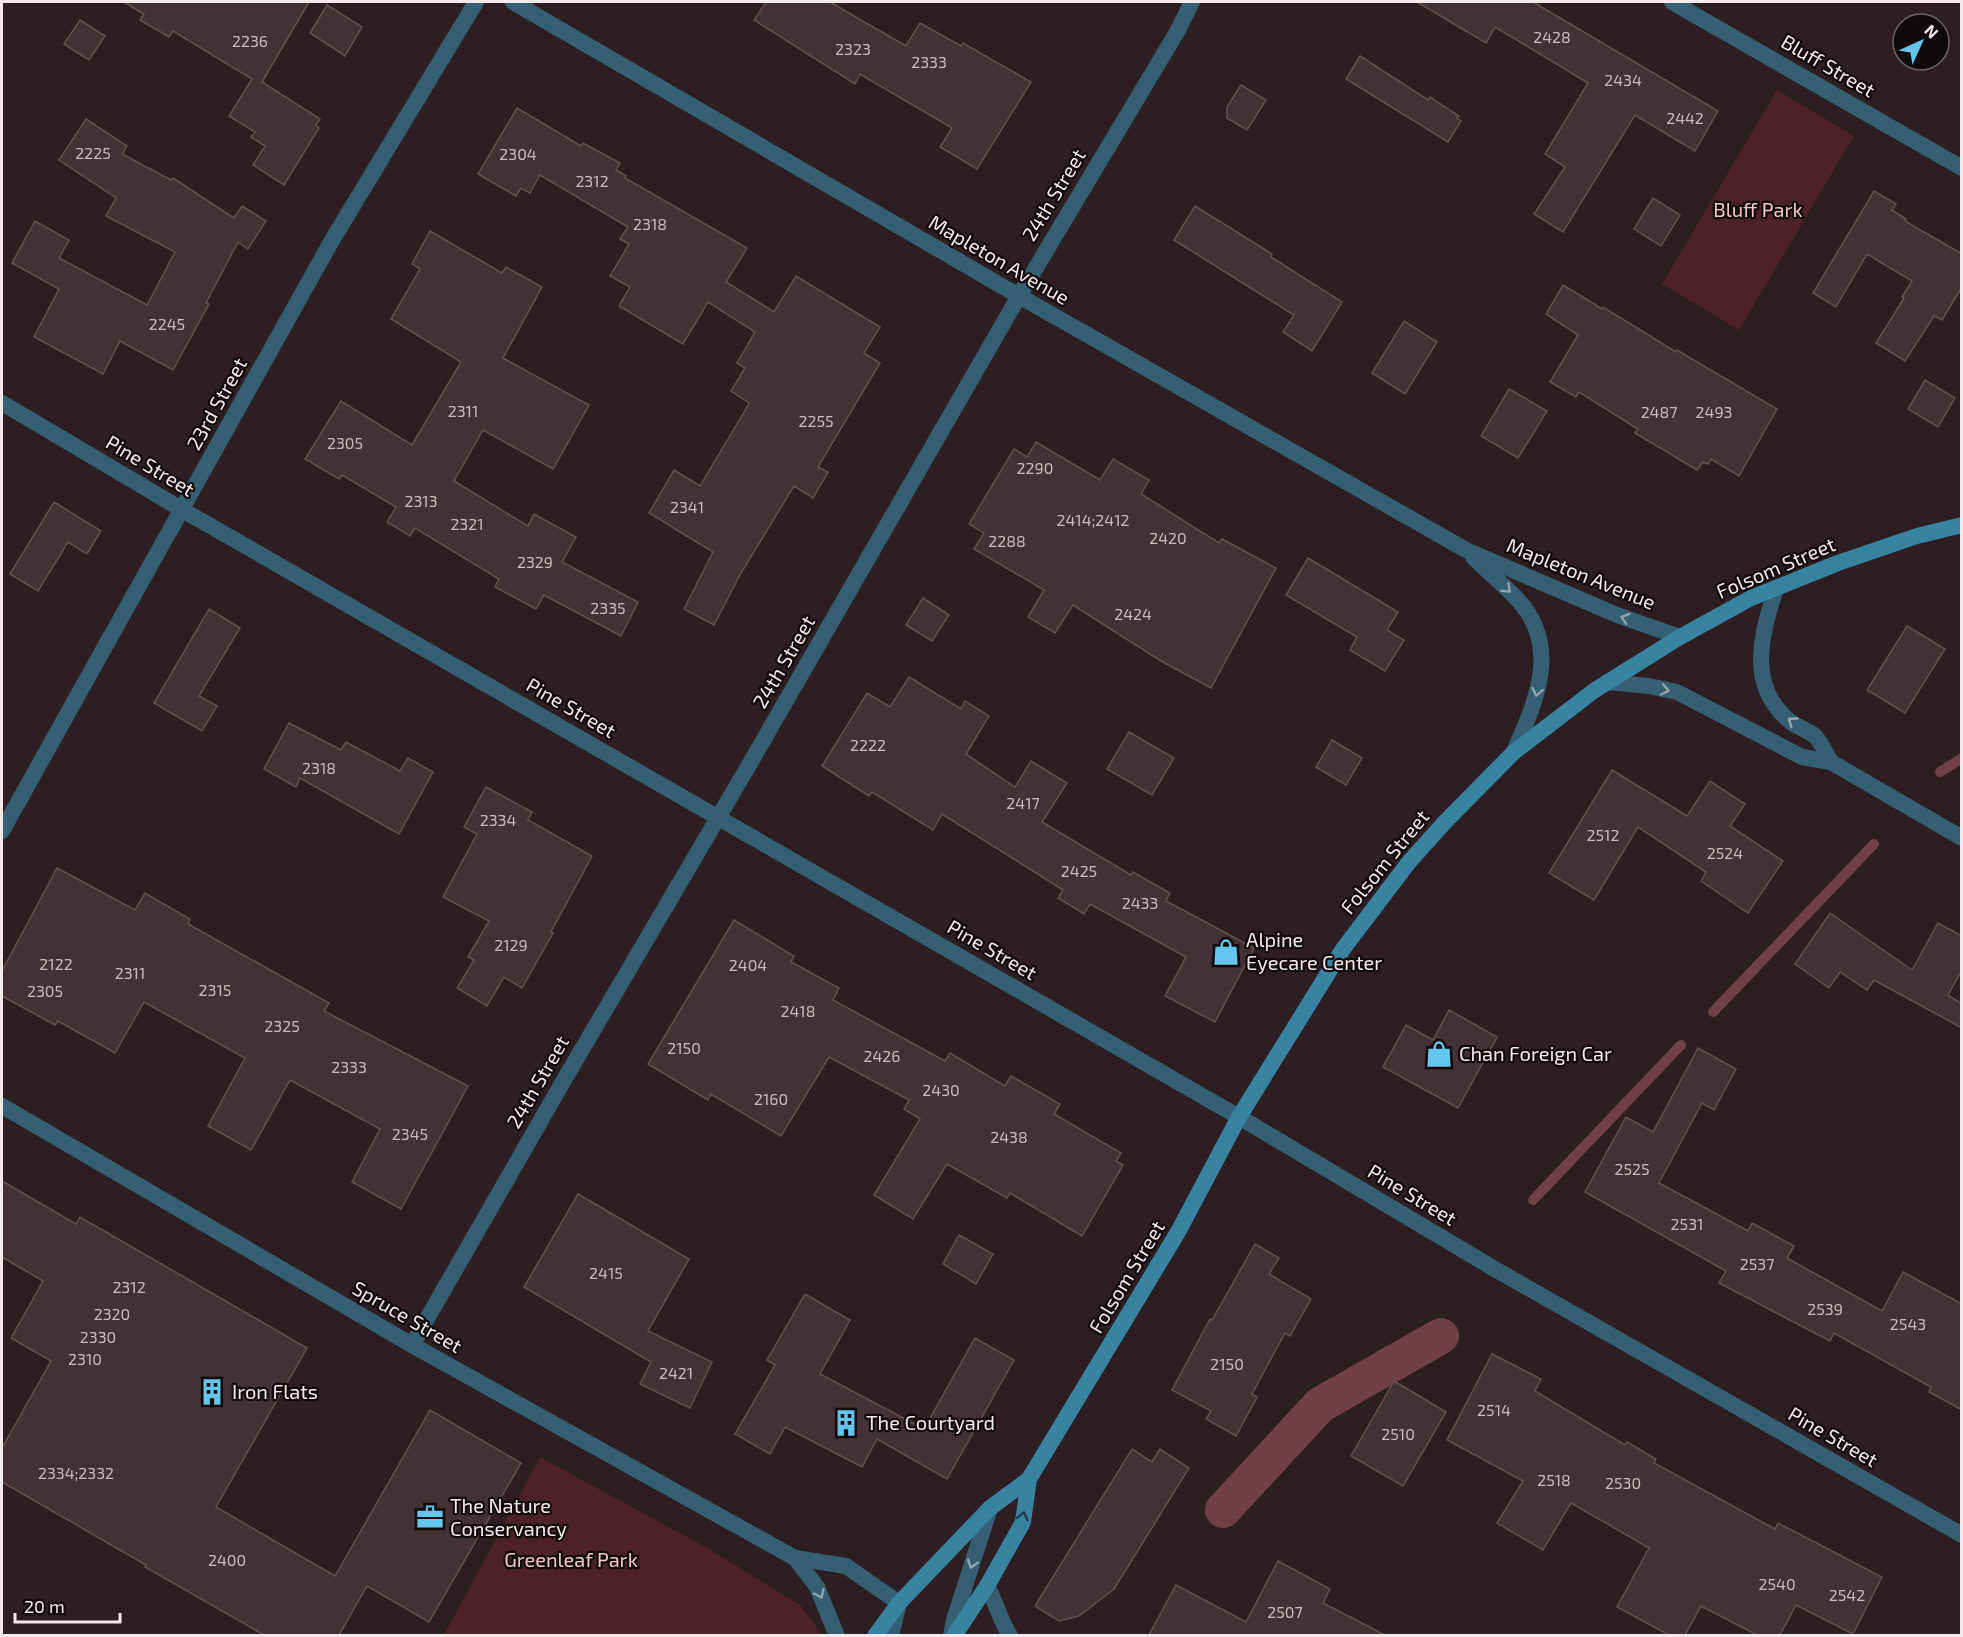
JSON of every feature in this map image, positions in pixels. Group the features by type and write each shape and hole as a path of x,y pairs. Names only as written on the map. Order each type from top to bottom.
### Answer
{"main road":[{"name":"Folsom Street","path":"875,1635 899,1604 990,1508 1029,1479 1178,1232 1239,1117 1343,949 1409,862 1445,822 1514,752 1607,682 1680,637 1751,598 1838,563 1906,540 1962,525"},
{"name":"Folsom Street","path":"953,1635 987,1586 1023,1522 1029,1479"}],"street":[{"name":"23rd Street","path":"2,831 331,242 476,2"},
{"name":"Mapleton Avenue","path":"513,2 1018,296 1466,550 1617,615 1680,637"},
{"name":"24th Street","path":"412,1345 564,1080 719,818 1018,296 1192,2"},
{"name":"Bluff Street","path":"1672,2 1962,168"},
{"name":"Pine Street","path":"2,403 182,509 1239,1117 1504,1274 1962,1535"},
{"name":"Mapleton Avenue","path":"1466,550 1520,602 1534,621 1542,646 1541,674 1534,705 1514,752"},
{"path":"1776,588 1763,632 1761,671 1765,690 1786,719 1815,736 1831,762"},
{"path":"1607,682 1649,686 1677,692 1802,757 1831,762 1962,838"},
{"name":"Spruce Street","path":"2,1106 412,1345 795,1558 846,1566 899,1604"},
{"path":"953,1635 954,1620 990,1508"},
{"name":"Spruce Street","path":"795,1558 817,1587 837,1635"},
{"path":"987,1586 996,1603 1001,1621 1010,1635"},
{"path":"891,1635 899,1604"}],"green space":[{"name":"Bluff Park","path":"1777,90 1854,136 1739,330 1662,284"},
{"name":"Greenleaf Park","path":"540,1457 709,1549 800,1605 820,1635 444,1635"}],"building":[{"path":"124,2 309,2 262,82 320,119 316,125 319,128 284,185 253,165 265,146 251,137 255,132 229,116 252,79 173,31 169,37 140,20 144,14"},
{"path":"766,2 830,2 906,46 920,23 961,46 963,43 1031,82 977,169 940,147 952,128 860,74 855,84 754,20"},
{"path":"1417,2 1533,2 1718,111 1695,151 1635,115 1563,232 1534,214 1565,167 1545,154 1588,83 1495,27 1486,43"},
{"path":"327,5 362,27 345,56 310,33"},
{"path":"80,20 105,36 89,60 64,44"},
{"path":"1360,56 1428,100 1430,97 1459,116 1457,118 1461,121 1448,142 1346,79"},
{"path":"1241,85 1266,100 1247,130 1227,118 1227,107"},
{"path":"517,108 581,146 583,143 620,163 616,170 626,176 625,178 747,248 726,282 774,312 796,276 880,327 864,353 880,363 818,467 828,472 813,498 794,486 741,573 714,625 684,609 713,552 649,513 674,470 700,486 743,414 749,403 731,391 745,368 737,363 755,332 708,302 683,344 619,306 630,287 610,276 629,244 620,239 628,227 540,175 530,193 521,188 516,196 478,174"},
{"path":"86,119 127,146 122,154 171,180 173,178 234,218 242,206 266,221 248,249 238,242 206,303 209,304 173,370 120,341 103,374 34,337 59,289 12,263 35,221 69,240 59,258 147,305 175,252 106,216 116,198 59,160"},
{"path":"1874,191 1896,204 1892,210 1906,219 1905,221 1962,254 1962,287 1942,320 1934,316 1905,361 1876,343 1912,281 1867,254 1836,307 1813,293"},
{"path":"1653,198 1680,215 1661,246 1634,229"},
{"path":"1195,206 1272,254 1271,257 1342,302 1312,351 1283,332 1294,315 1174,240"},
{"path":"430,231 502,273 506,267 542,287 503,358 589,405 553,469 483,430 454,481 528,526 534,514 576,537 562,562 638,602 621,636 544,595 536,609 495,587 499,579 415,528 410,536 387,522 396,507 342,475 339,479 305,459 341,401 412,445 461,362 391,319 420,269 412,264"},
{"path":"1563,285 1777,409 1739,476 1711,459 1708,464 1703,462 1697,470 1635,433 1638,429 1579,392 1576,397 1550,382 1578,335 1546,314"},
{"path":"1404,321 1437,342 1405,394 1372,373"},
{"path":"1925,380 1955,398 1938,427 1908,409"},
{"path":"1509,389 1547,411 1518,458 1481,436"},
{"path":"1036,442 1100,480 1113,459 1149,480 1141,494 1219,543 1222,539 1276,568 1211,688 1161,661 1073,605 1055,633 1028,617 1044,590 974,549 984,533 969,524 1014,449 1027,457"},
{"path":"54,502 101,531 87,554 68,542 38,591 10,574"},
{"path":"1308,558 1398,612 1387,630 1404,640 1385,671 1350,650 1357,637 1286,595"},
{"path":"923,598 949,615 932,641 906,625"},
{"path":"209,609 240,628 199,696 217,706 202,731 154,703"},
{"path":"1907,626 1945,649 1905,713 1867,690"},
{"path":"909,677 961,709 965,701 989,716 966,754 1015,787 1031,761 1067,783 1042,822 1131,875 1133,872 1170,893 1166,901 1254,948 1215,1022 1165,996 1186,957 1090,904 1084,914 1058,898 1063,890 942,814 933,830 872,792 869,796 822,766 867,693 890,707"},
{"path":"289,723 341,750 346,742 400,771 408,758 433,772 399,834 300,778 296,787 264,769"},
{"path":"1129,732 1174,758 1152,795 1107,769"},
{"path":"1332,740 1362,758 1346,785 1316,767"},
{"path":"1612,770 1687,816 1710,781 1745,804 1730,826 1783,861 1748,913 1701,881 1706,872 1638,827 1594,900 1549,873"},
{"path":"486,787 532,812 528,820 592,856 522,988 504,977 487,1006 457,988 474,960 468,957 489,921 443,897 477,834 464,827"},
{"path":"57,868 135,910 145,893 190,919 188,924 329,1003 324,1011 468,1086 401,1209 352,1182 380,1129 290,1080 251,1150 208,1126 245,1058 144,1002 115,1053 58,1021 55,1025 2,996 2,971"},
{"path":"1830,913 1912,970 1938,923 1962,936 1962,970 1948,995 1962,1004 1962,1028 1874,980 1867,990 1840,972 1829,988 1795,964"},
{"path":"734,920 794,956 791,962 839,988 833,1000 945,1061 950,1053 1005,1086 1011,1076 1060,1104 1054,1114 1121,1153 1116,1161 1123,1165 1082,1236 1010,1193 1007,1198 947,1164 913,1219 874,1195 920,1119 904,1109 909,1100 829,1057 781,1136 711,1094 708,1100 648,1064"},
{"name":"Chan Foreign Car","path":"1449,1010 1497,1037 1458,1108 1383,1067 1406,1025 1433,1040"},
{"path":"1698,1048 1736,1069 1714,1110 1702,1103 1659,1183 1748,1231 1752,1223 1794,1246 1787,1258 1882,1311 1903,1272 1962,1304 1962,1410 1929,1392 1931,1387 1834,1333 1830,1341 1719,1283 1726,1271 1585,1192 1626,1117 1653,1132"},
{"path":"2,1181 76,1224 80,1217 307,1348 216,1507 335,1576 430,1410 521,1463 429,1622 367,1586 339,1635 264,1635 2,1482 2,1448 51,1361 11,1338 43,1281 2,1257"},
{"path":"578,1194 689,1259 648,1331 712,1362 690,1408 640,1384 651,1362 524,1287"},
{"path":"959,1235 993,1254 976,1284 943,1264"},
{"path":"1255,1244 1279,1258 1269,1274 1311,1299 1290,1336 1285,1333 1252,1394 1257,1397 1236,1436 1206,1419 1211,1411 1172,1390 1210,1319 1212,1320"},
{"path":"805,1294 850,1320 820,1374 924,1429 975,1338 1014,1360 947,1479 877,1439 862,1467 785,1427 770,1454 735,1434 775,1365 767,1360"},
{"path":"1492,1354 1541,1379 1535,1391 1625,1445 1627,1442 1656,1459 1654,1463 1775,1529 1778,1523 1882,1577 1853,1634 1796,1605 1780,1635 1757,1635 1701,1606 1685,1635 1669,1635 1617,1607 1649,1548 1571,1503 1543,1550 1497,1523 1523,1481 1447,1440"},
{"path":"1394,1381 1446,1412 1403,1486 1351,1456"},
{"path":"1132,1449 1152,1462 1160,1449 1189,1468 1114,1589 1079,1616 1059,1621 1035,1606"},
{"path":"1278,1561 1330,1589 1323,1603 1385,1635 1149,1635 1176,1585 1246,1622"}],"waterway":[{"path":"1940,772 1962,758"},
{"path":"1713,1012 1874,844"},
{"path":"1533,1200 1681,1045"},
{"path":"1223,1510 1320,1405 1441,1336"}],"place":[{"name":"Alpine Eyecare Center","path":"1226,952"},
{"name":"Chan Foreign Car","path":"1439,1054"},
{"name":"Iron Flats","path":"212,1392"},
{"name":"The Courtyard","path":"846,1423"},
{"name":"The Nature Conservancy","path":"430,1517"}]}
